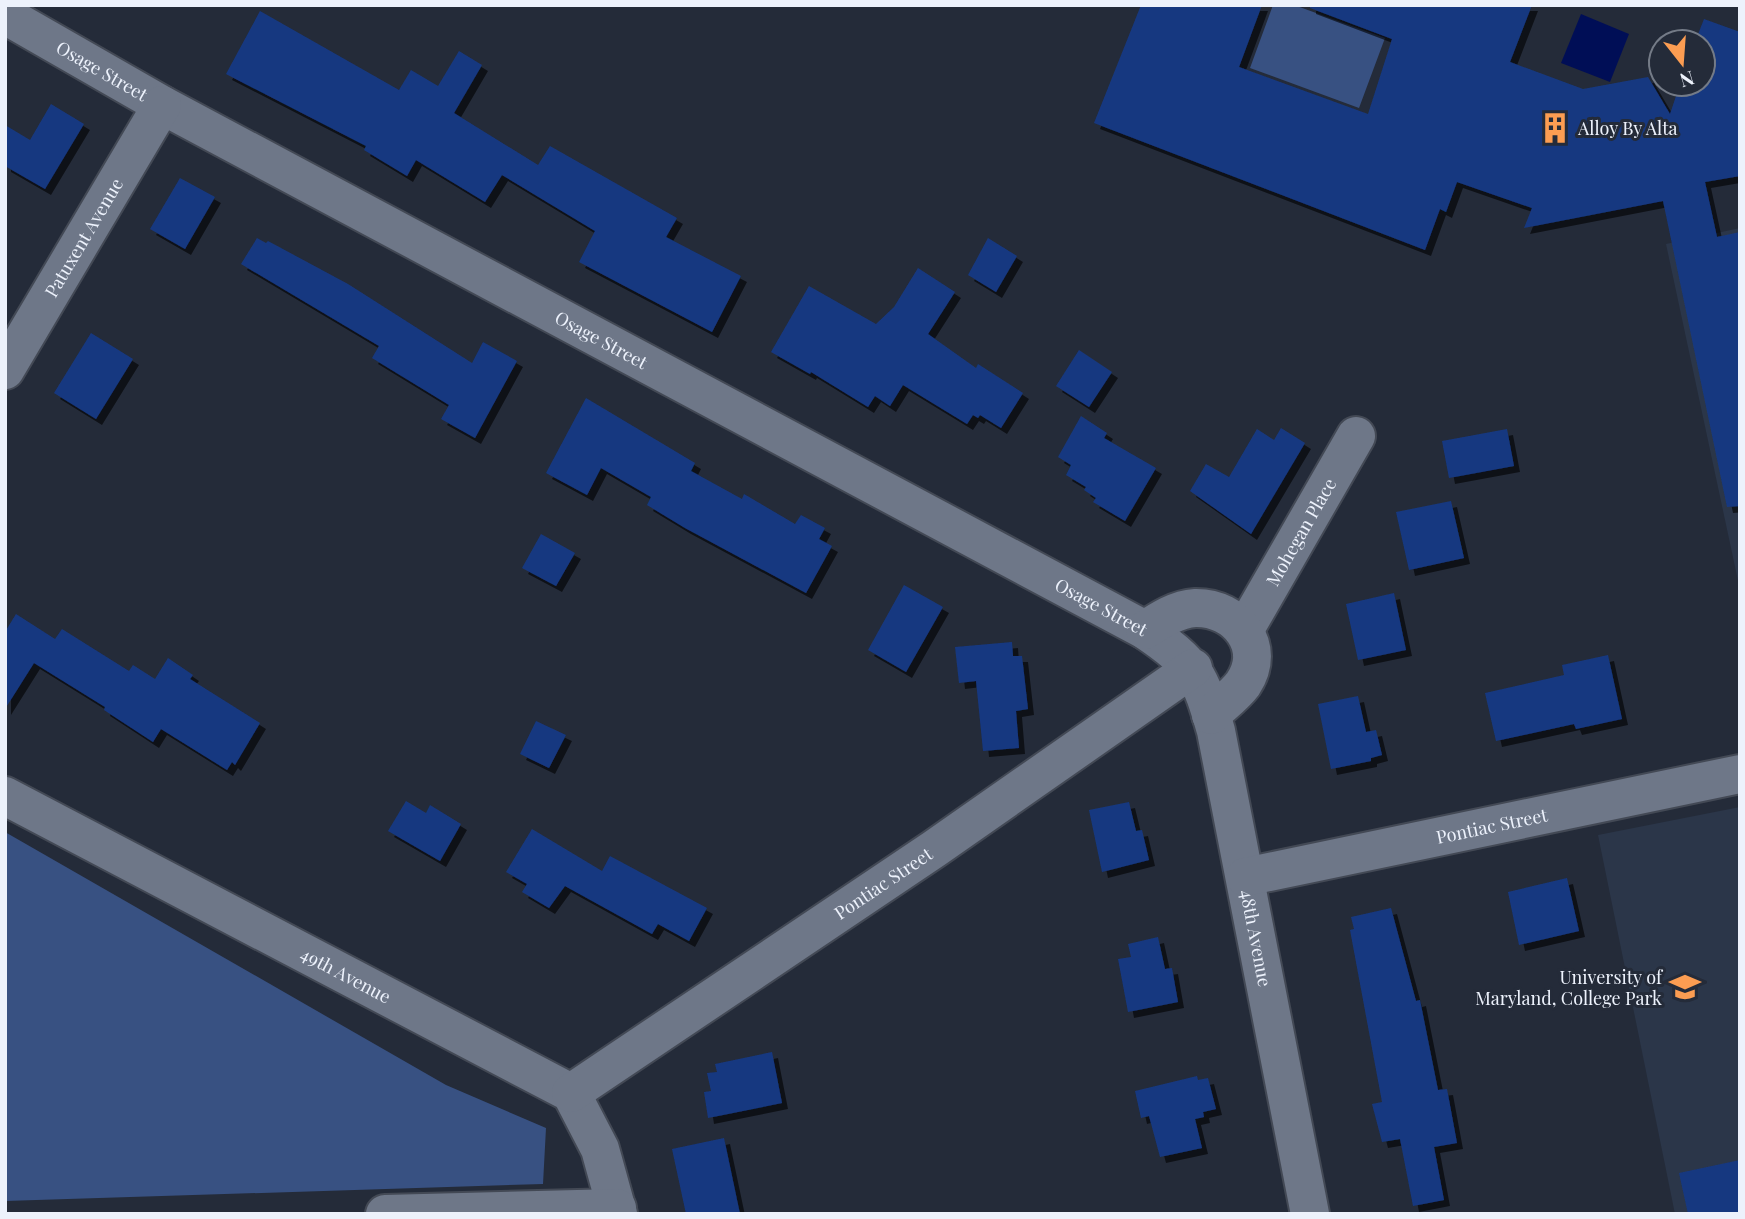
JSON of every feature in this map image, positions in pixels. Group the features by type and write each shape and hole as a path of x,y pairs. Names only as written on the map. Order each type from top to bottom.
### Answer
{"street":[{"name":"Osage Street","path":"5,15 162,105 1146,630 1172,648 1193,668"},
{"name":"Patuxent Avenue","path":"5,370 162,105"},
{"name":"Mohegan Place","path":"1245,629 1356,436"},
{"path":"1146,630 1168,616 1193,608 1219,610 1245,629 1253,654 1243,684 1211,715"},
{"name":"48th Avenue","path":"1193,668 1206,691 1310,1214"},
{"name":"Pontiac Street","path":"571,1093 934,849 1193,668"},
{"name":"Pontiac Street","path":"1245,877 1740,774"},
{"name":"49th Avenue","path":"5,796 571,1093"},
{"path":"384,1214 617,1211 600,1149 571,1093"}],"shaded area":[{"path":"1273,5 1294,5 1385,38 1359,108 1250,68"},
{"path":"1581,14 1629,34 1610,82 1561,63"},
{"path":"1740,228 1740,590 1666,244"},
{"name":"University of Maryland, College Park","path":"1740,807 1740,1214 1675,1214 1598,835"},
{"path":"5,832 446,1085 546,1128 543,1184 5,1201"}],"building":[{"name":"Alloy By Alta","path":"1141,5 1262,5 1239,67 1368,114 1392,39 1310,8 1310,5 1532,5 1510,62 1583,89 1647,77 1647,98 1660,98 1670,114 1675,98 1717,98 1717,28 1700,28 1704,19 1740,32 1740,176 1705,182 1717,237 1740,232 1740,506 1727,507 1663,201 1524,228 1532,208 1457,182 1446,212 1440,209 1425,250 1094,123"},
{"path":"260,11 399,90 411,70 438,86 459,51 482,65 454,113 538,165 550,146 677,218 666,237 741,276 712,332 579,262 595,231 502,175 485,202 416,160 407,176 364,150 366,146 226,74"},
{"path":"51,104 84,124 45,189 5,166 5,125 30,140"},
{"path":"180,178 215,197 185,249 150,229"},
{"path":"257,238 266,243 268,241 348,284 472,363 483,342 517,361 475,438 441,419 449,405 372,358 379,346 241,264"},
{"path":"988,238 1017,256 996,292 968,275"},
{"path":"918,268 955,292 928,334 976,368 978,364 1023,393 1001,428 980,415 978,418 973,415 967,424 903,385 890,406 875,396 868,407 811,372 810,374 771,352 809,286 876,324 894,307"},
{"path":"91,333 133,359 96,419 54,393"},
{"path":"1079,350 1112,372 1089,407 1056,386"},
{"path":"586,398 695,463 691,471 742,499 744,494 795,524 801,515 825,528 819,539 832,546 806,593 647,505 651,497 601,468 587,495 546,473"},
{"path":"1081,416 1107,433 1104,438 1156,468 1125,521 1093,502 1096,498 1084,490 1086,487 1066,475 1071,465 1058,457"},
{"path":"1281,428 1305,443 1251,534 1190,491 1206,464 1229,477 1257,429 1274,440"},
{"path":"1507,429 1514,466 1449,478 1442,441"},
{"path":"1451,501 1464,558 1409,570 1396,512"},
{"path":"541,534 575,553 556,586 522,568"},
{"path":"904,585 943,607 906,672 868,650"},
{"path":"1394,593 1406,650 1358,660 1346,604"},
{"path":"16,614 55,639 62,629 129,671 133,665 155,679 168,658 193,675 190,679 260,723 235,765 232,762 227,770 161,729 153,742 104,710 105,707 34,663 5,709 5,632"},
{"path":"1012,642 1013,656 1022,656 1028,709 1016,711 1019,748 983,751 976,681 959,683 955,647"},
{"path":"1608,655 1622,719 1576,729 1574,724 1496,741 1485,693 1564,675 1562,665"},
{"path":"1358,696 1366,732 1376,730 1382,755 1371,758 1371,761 1331,769 1318,704"},
{"path":"536,721 566,735 549,768 520,754"},
{"path":"406,801 426,813 430,805 461,824 440,861 388,831"},
{"path":"1129,802 1136,831 1142,830 1149,860 1102,872 1089,810"},
{"path":"532,829 602,871 610,856 707,908 689,941 658,924 652,934 565,886 549,908 522,892 527,884 506,872"},
{"path":"1567,878 1579,931 1519,945 1508,892"},
{"path":"1391,908 1416,1001 1420,1000 1438,1090 1447,1089 1457,1143 1434,1147 1444,1200 1413,1206 1400,1139 1382,1142 1372,1104 1382,1102 1350,930 1354,929 1351,917"},
{"path":"1158,937 1165,969 1172,968 1178,1002 1128,1012 1118,959 1131,957 1128,944"},
{"path":"772,1052 782,1103 708,1118 704,1092 711,1091 707,1073 717,1072 715,1064"},
{"path":"1197,1076 1198,1080 1208,1078 1216,1109 1203,1112 1204,1117 1195,1119 1202,1148 1160,1157 1149,1116 1141,1118 1135,1091"},
{"path":"724,1138 740,1214 686,1214 672,1149"},
{"path":"1740,1160 1740,1214 1688,1214 1679,1173"}],"place":[{"name":"Alloy By Alta","path":"1555,128"},
{"name":"University of Maryland, College Park","path":"1685,987"}]}
